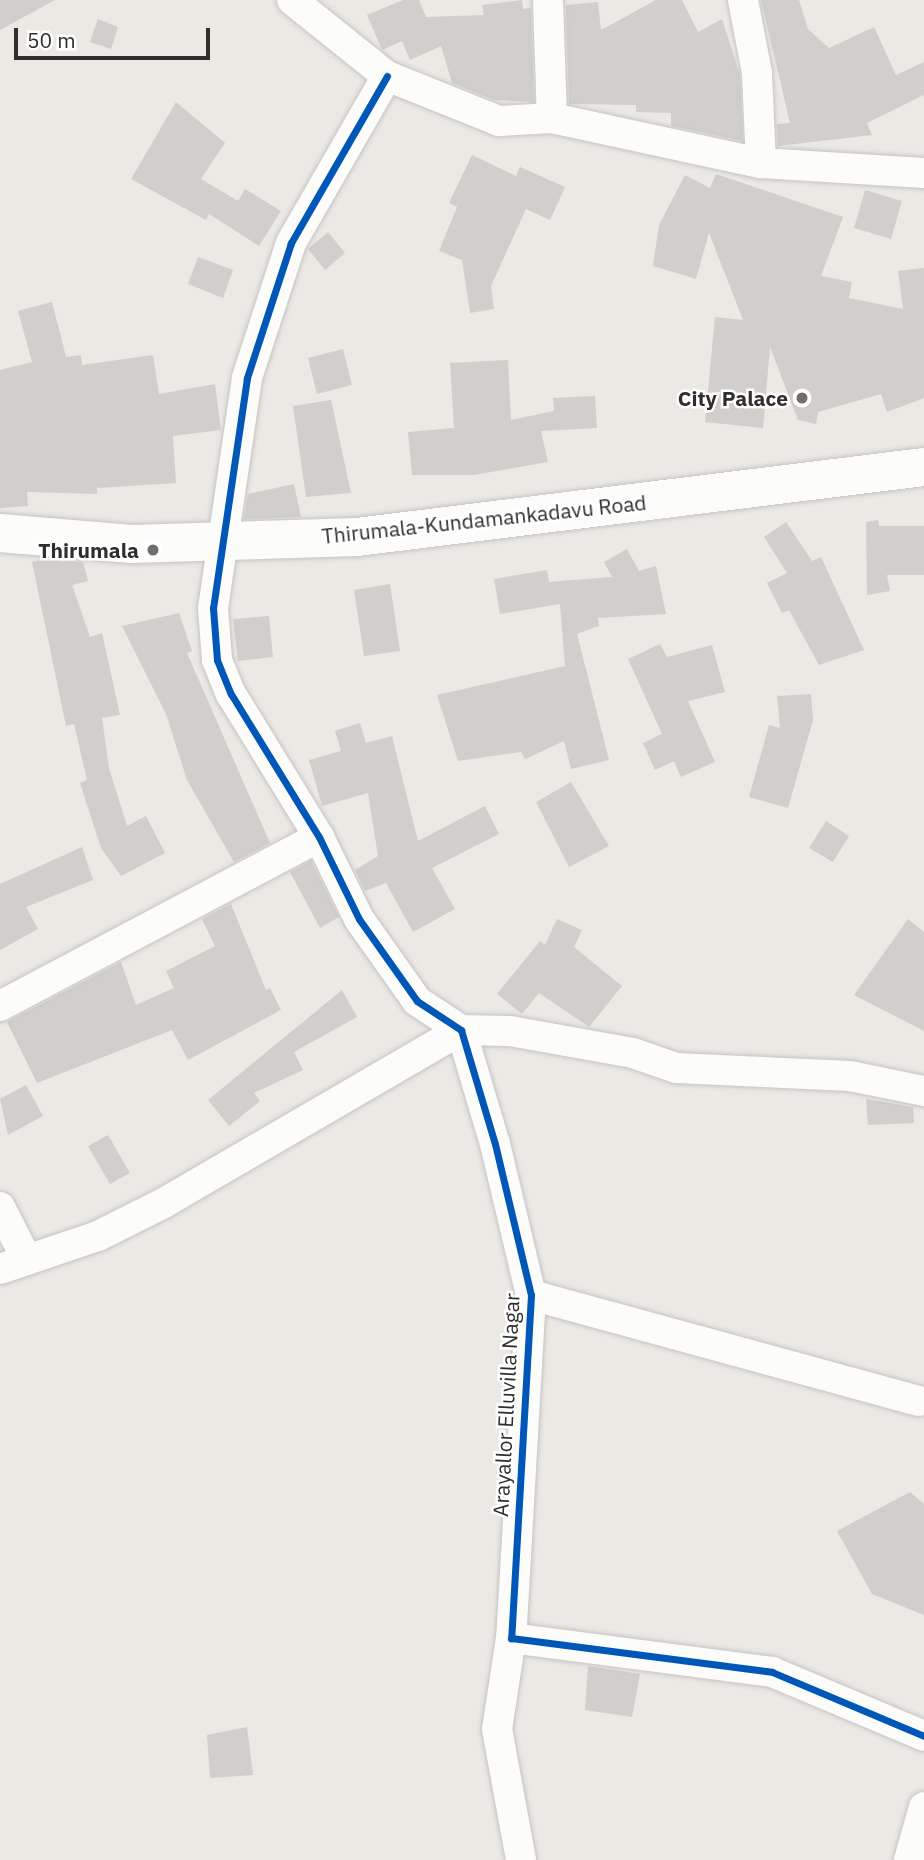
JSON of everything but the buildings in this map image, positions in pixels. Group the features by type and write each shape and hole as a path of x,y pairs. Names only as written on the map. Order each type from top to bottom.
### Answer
{"main road":[{"name":"Thirumala-Kundamankadavu Road","path":"0,533 132,544 357,537 924,467"}],"street":[{"path":"292,0 387,76 499,121 552,118 761,163 924,173"},
{"path":"548,0 552,118"},
{"path":"743,0 757,73 761,163"},
{"path":"387,76 291,243 247,378 225,542 213,608 217,660 231,694 319,837 359,919 416,1001 461,1030"},
{"path":"0,1006 319,837"},
{"path":"0,1207 14,1264 98,1236 162,1204 461,1030 510,1031 634,1053 676,1068 850,1076 924,1091"},
{"name":"Arayallor Elluvilla Nagar","path":"461,1030 531,1295 512,1638 497,1730 521,1860"},
{"path":"531,1295 919,1401"},
{"path":"512,1638 772,1672 924,1736"},
{"path":"909,1860 924,1807"}],"cycle path":[{"path":"387,76 291,243 247,378 213,608 217,660 231,694 319,837 359,919 417,1001 461,1030 495,1144 531,1295 511,1638 772,1672 924,1736"}],"place":[{"name":"City Palace","path":"802,398"},
{"name":"Thirumala","path":"153,550"}]}
